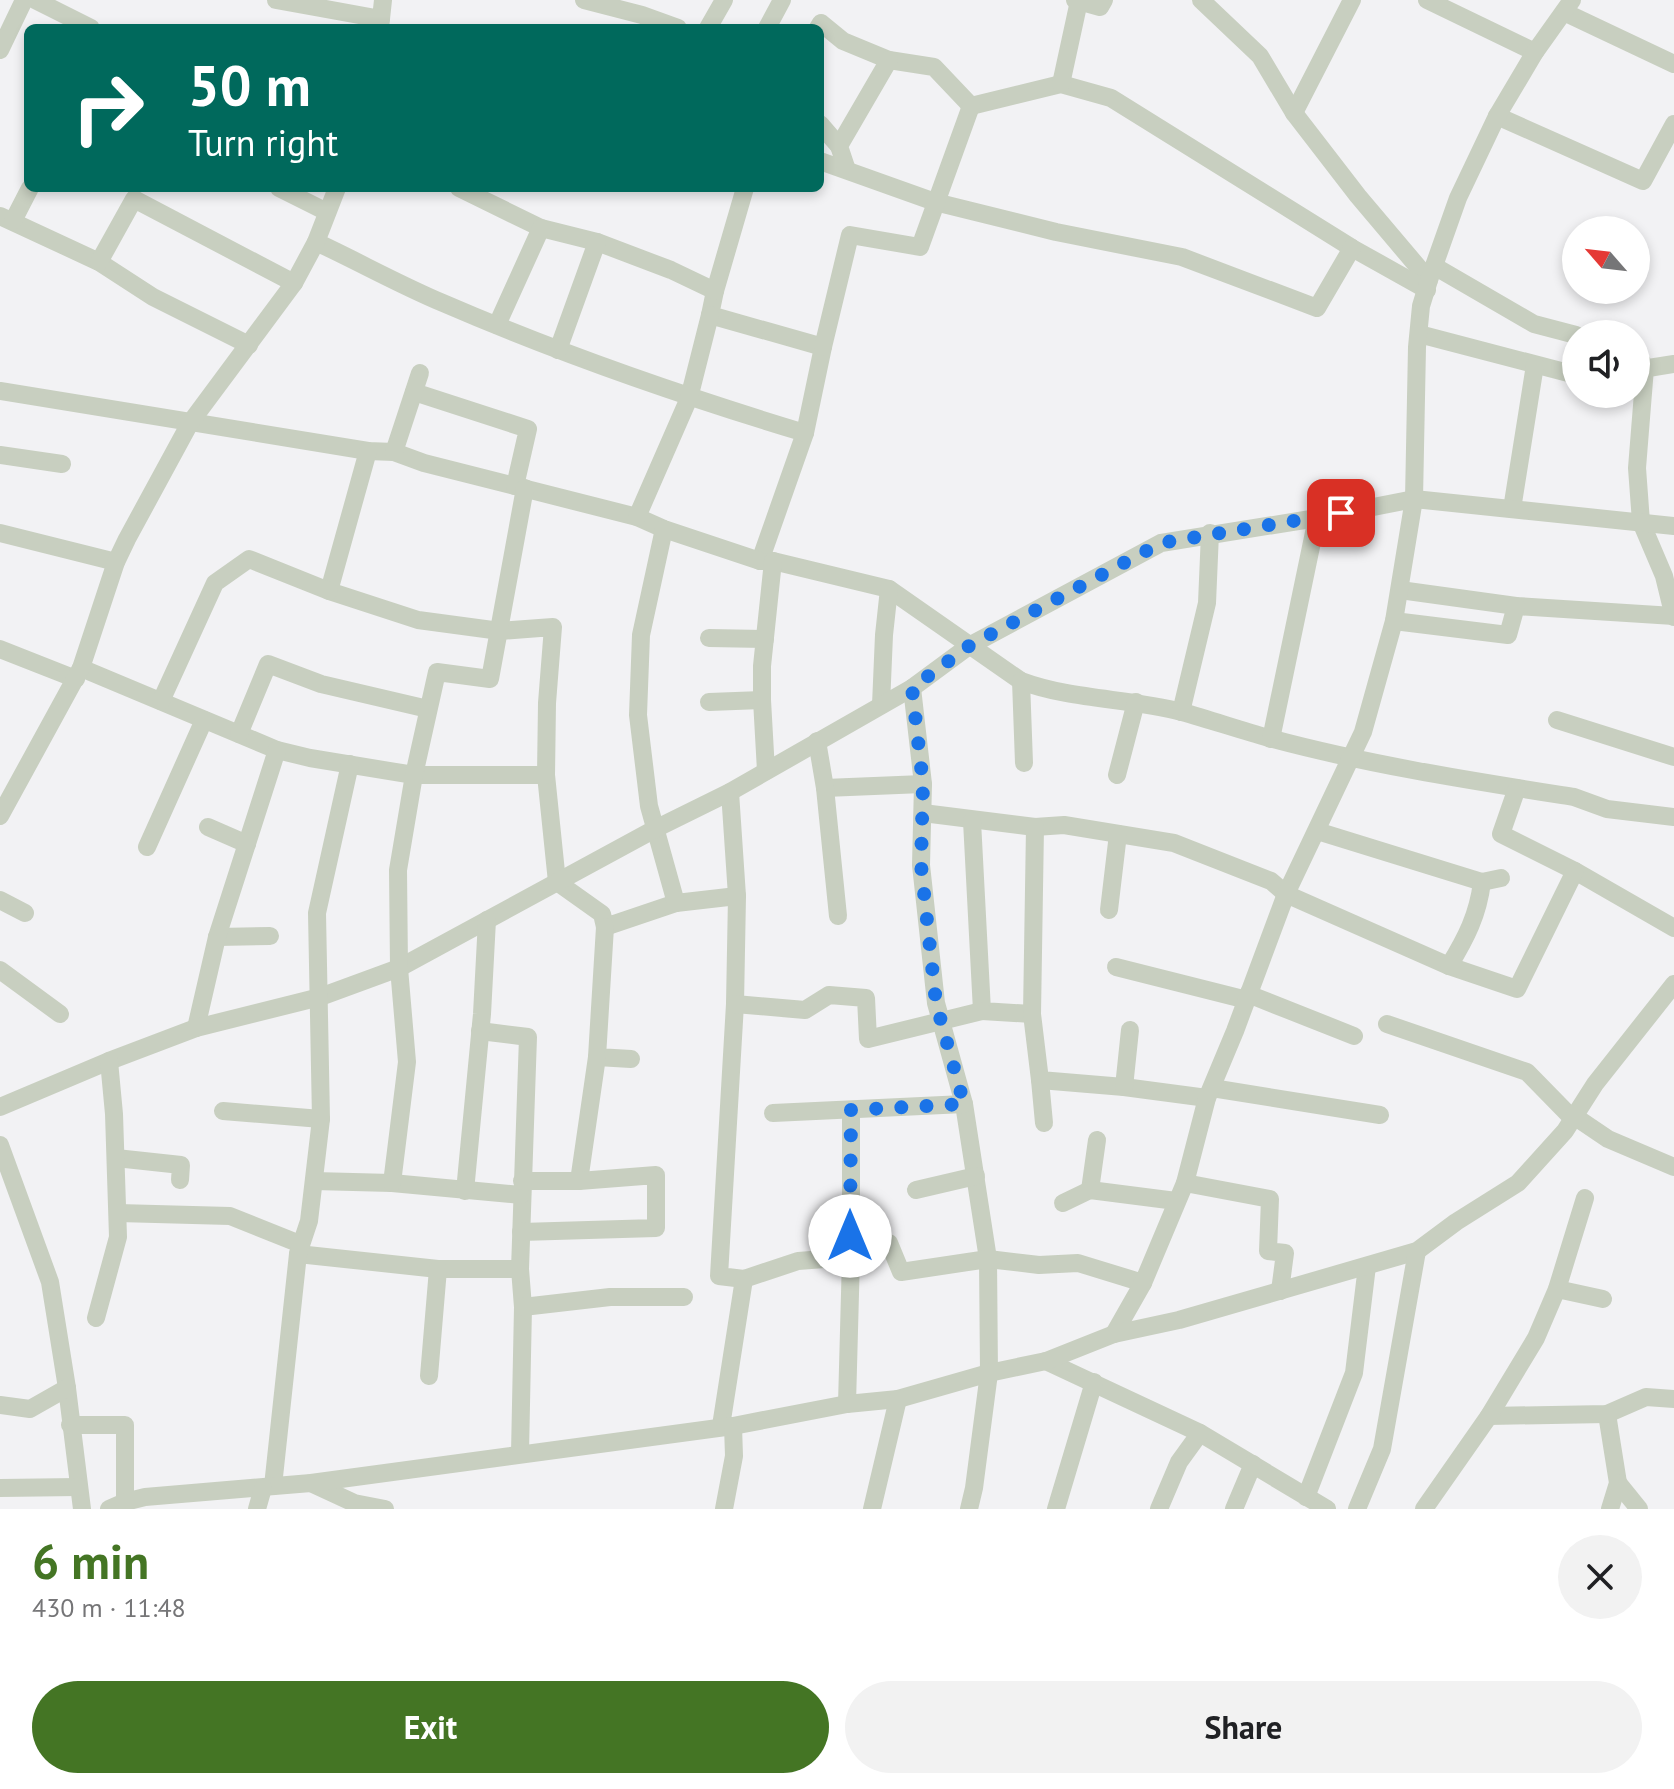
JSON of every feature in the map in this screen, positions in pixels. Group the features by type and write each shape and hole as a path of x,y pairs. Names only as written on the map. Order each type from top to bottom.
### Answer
{"street":[{"path":"0,50 24,0"},
{"path":"35,0 83,24"},
{"path":"276,0 381,16"},
{"path":"584,0 667,24"},
{"path":"710,24 724,0"},
{"path":"769,24 782,0"},
{"path":"1061,84 1077,0 1100,7 1104,0"},
{"path":"1294,113 1352,0"},
{"path":"1427,0 1535,52"},
{"path":"1211,4 1260,56 1294,113 1358,196 1430,279"},
{"path":"1114,1334 1143,1283 1185,1183 1210,1093 1286,894 1363,732 1394,621 1414,499 1421,306 1458,198 1497,116 1535,52 1568,6 1674,64"},
{"path":"824,25 843,41 889,60 934,67 971,106"},
{"path":"839,146 889,60"},
{"path":"971,106 1061,84 1111,98 1352,248 1534,324 1562,331"},
{"path":"766,771 762,700 766,561 805,433 850,235 920,247 971,106"},
{"path":"1497,116 1643,181 1674,124"},
{"path":"824,129 839,146 847,170"},
{"path":"824,162 935,202 1056,232 1182,257 1317,308 1352,248"},
{"path":"27,192 7,218 99,262 153,297 249,345"},
{"path":"287,192 327,212"},
{"path":"0,816 78,674 116,562 190,423 294,283 316,242 335,192"},
{"path":"467,192 541,228 597,242 671,270 715,291"},
{"path":"637,517 689,398 744,192"},
{"path":"99,262 136,194 294,283"},
{"path":"497,325 541,228"},
{"path":"316,242 439,302 558,350 689,398 805,433"},
{"path":"558,350 597,242"},
{"path":"710,315 823,347"},
{"path":"1419,334 1562,372"},
{"path":"1650,368 1674,364"},
{"path":"1512,509 1535,365"},
{"path":"394,452 420,373"},
{"path":"0,391 368,451 394,452 637,517 664,529 766,561 889,589 1021,681 1045,690 1136,702 1271,739 1352,757 1574,797 1607,809 1674,817"},
{"path":"392,1183 407,1062 399,968 398,870 414,775 437,672 490,679 500,631 528,429 414,392"},
{"path":"1400,590 1516,606 1674,617 1664,576 1641,522 1637,468 1639,408"},
{"path":"329,591 368,451"},
{"path":"0,455 62,464"},
{"path":"0,1107 196,1028 320,997 399,968 655,829 730,792 912,688 969,646 1161,543 1414,499 1674,526"},
{"path":"1271,739 1317,518"},
{"path":"664,529 641,635 639,699 649,806 676,903"},
{"path":"0,533 116,562"},
{"path":"1181,712 1207,603 1210,533"},
{"path":"161,701 215,583 249,559 329,591 418,620 500,631 553,627 547,703 546,775 557,882 602,914 605,927 597,1057 579,1181"},
{"path":"881,705 889,589"},
{"path":"1394,621 1508,635 1516,606"},
{"path":"709,638 765,639"},
{"path":"0,649 161,701 277,750 310,758 414,775 546,775"},
{"path":"239,734 268,664 321,684 428,709"},
{"path":"1021,681 1024,763"},
{"path":"912,688 923,784 921,865 936,1003 964,1104 988,1259 989,1373 969,1509"},
{"path":"709,702 762,700"},
{"path":"1117,775 1136,702"},
{"path":"147,847 204,720"},
{"path":"1557,720 1674,757"},
{"path":"817,741 838,916"},
{"path":"196,1028 217,937 277,750"},
{"path":"257,1509 268,1487 299,1249 309,1221 314,1181 321,1119 317,913 350,764"},
{"path":"825,788 923,784"},
{"path":"1517,788 1501,834 1575,871 1674,928"},
{"path":"730,792 737,896 735,1004 719,1276 744,1279 798,1261 851,1257"},
{"path":"923,813 1035,827 1064,825 1174,843 1271,881 1286,894 1449,966 1517,989 1575,871"},
{"path":"972,821 982,1011"},
{"path":"208,827 247,844"},
{"path":"1035,827 1032,1014 1044,1123"},
{"path":"1317,831 1491,880 1469,934 1449,966"},
{"path":"1109,910 1118,834"},
{"path":"605,927 676,903 737,896"},
{"path":"0,900 25,913"},
{"path":"465,1191 487,920"},
{"path":"217,937 270,936"},
{"path":"1116,967 1248,997 1354,1036"},
{"path":"0,970 60,1014"},
{"path":"70,1425 125,1425 117,1505 145,1497 311,1483 727,1426 847,1404 898,1399 989,1373 1046,1361 1114,1334 1179,1320 1417,1251 1518,1183 1574,1117 1595,1084 1674,984"},
{"path":"735,1004 805,1010 829,995 866,998 868,1039 982,1011 1032,1014"},
{"path":"1387,1024 1527,1072 1574,1117 1608,1139 1674,1167"},
{"path":"1124,1087 1130,1030"},
{"path":"480,1031 528,1037 520,1269 523,1307 520,1453"},
{"path":"597,1057 631,1059"},
{"path":"96,1318 118,1237 109,1061"},
{"path":"1040,1080 1210,1093 1380,1115"},
{"path":"773,1113 964,1104"},
{"path":"847,1404 851,1110"},
{"path":"223,1111 321,1119"},
{"path":"1090,1190 1097,1140"},
{"path":"0,1145 50,1282 82,1509"},
{"path":"116,1158 181,1165 180,1180"},
{"path":"314,1181 392,1183 465,1191 656,1175 656,1228 521,1232"},
{"path":"916,1190 976,1176"},
{"path":"1185,1183 1270,1199 1268,1251 1285,1253 1280,1291"},
{"path":"1063,1203 1090,1190 1176,1201"},
{"path":"1424,1509 1489,1416 1536,1338 1557,1289 1585,1198"},
{"path":"118,1213 230,1216 299,1249 438,1269 520,1269"},
{"path":"850,1236 889,1243 901,1272 988,1259 1039,1265 1078,1263 1143,1283"},
{"path":"1357,1509 1382,1449 1417,1251"},
{"path":"1306,1497 1354,1373 1367,1266"},
{"path":"429,1376 438,1269"},
{"path":"724,1509 734,1456 727,1426 744,1279"},
{"path":"1557,1289 1603,1299"},
{"path":"523,1307 610,1297 684,1297"},
{"path":"1046,1361 1200,1433 1326,1509"},
{"path":"1056,1509 1094,1382"},
{"path":"0,1405 30,1409 67,1388"},
{"path":"1489,1416 1607,1414 1646,1397 1674,1399"},
{"path":"872,1509 898,1399"},
{"path":"1607,1414 1618,1483 1610,1509"},
{"path":"1159,1509 1179,1462 1200,1433"},
{"path":"1234,1509 1253,1464"},
{"path":"311,1483 354,1503 385,1509"},
{"path":"1618,1483 1639,1509"},
{"path":"0,1488 78,1487"}],"route":[{"path":"850,1236 851,1110 964,1104 936,1003 921,865 923,784 912,688 969,646 1161,543 1341,513"}]}
